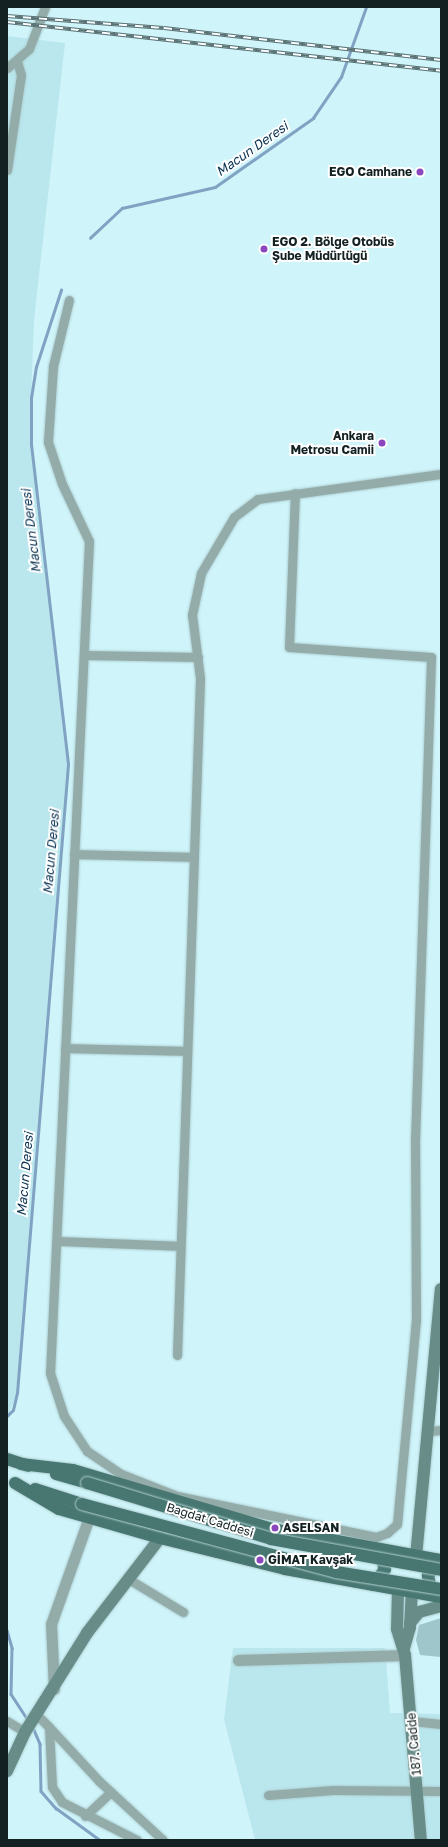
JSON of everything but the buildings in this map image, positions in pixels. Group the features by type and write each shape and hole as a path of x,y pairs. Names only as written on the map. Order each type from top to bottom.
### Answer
{"main road":[{"path":"404,1651 410,1624 413,1590 424,1574 417,1557 417,1534 435,1431 441,1297"},
{"name":"Bağdat Caddesi","path":"7,1459 271,1539 440,1563"},
{"path":"21,1464 74,1470 272,1529 378,1551 417,1557 440,1563 428,1576 438,1594"},
{"path":"11,1482 59,1509 160,1538 266,1565 373,1585 438,1594"},
{"name":"Bağdat Caddesi","path":"11,1482 82,1504 336,1572 438,1594"},
{"path":"404,1651 397,1629 396,1588 391,1568 417,1534"},
{"path":"7,1771 25,1732 54,1689 87,1632 130,1580 160,1538"},
{"path":"373,1585 385,1569 378,1551"},
{"path":"410,1624 419,1612 441,1606"},
{"name":"187. Cadde","path":"404,1651 412,1721 421,1840"}],"street":[{"path":"7,68 17,61 33,41 45,7"},
{"path":"7,170 21,75 17,61"},
{"path":"69,300 53,366 48,442 62,484 88,541 84,655 81,661 74,854 50,1373 64,1416 86,1451 121,1474 177,1496 376,1537 388,1533 397,1524 416,1321 415,1141 431,657 289,647 295,493"},
{"path":"177,1355 179,1246 194,857 198,657 192,615 201,574 234,517 258,499 441,474"},
{"path":"84,655 198,657"},
{"path":"74,854 194,857"},
{"path":"65,1048 186,1051"},
{"path":"57,1241 179,1246"},
{"path":"54,1689 51,1624 89,1518"},
{"path":"130,1580 183,1612"},
{"path":"238,1660 404,1651"},
{"path":"37,1715 111,1792 163,1840"},
{"path":"7,1721 25,1732"},
{"path":"412,1721 441,1724"},
{"path":"49,1727 52,1787 62,1802 85,1816 137,1840"},
{"path":"268,1795 417,1789 441,1791"},
{"path":"85,1816 111,1792"}],"shaded area":[{"path":"7,36 65,43 34,320 31,445 68,764 17,1393 7,1418"},
{"path":"441,1618 441,1657 420,1655 416,1640 419,1625"},
{"path":"233,1648 385,1648 390,1713 441,1714 441,1840 255,1840 224,1719"}],"waterway":[{"name":"Macun Deresi","path":"90,238 122,208 215,187 313,118 341,77 366,7"},
{"name":"Macun Deresi","path":"7,1416 13,1410 17,1393 68,764 31,445 31,398 36,367 61,290"},
{"name":"Macun Deresi","path":"7,1630 12,1648 11,1694 28,1720"},
{"name":"Macun Deresi","path":"32,1725 40,1744 41,1791 56,1808 100,1840"}],"railway":[{"path":"7,16 164,28 441,60"},
{"path":"7,22 441,71"}],"place":[{"name":"EGO Camhane","path":"420,172"},
{"name":"EGO 2. Bölge Otobüs Şube Müdürlüğü","path":"264,249"},
{"name":"Ankara Metrosu Camii","path":"382,443"},
{"name":"ASELSAN","path":"275,1528"},
{"name":"GİMAT Kavşak","path":"260,1560"}]}
